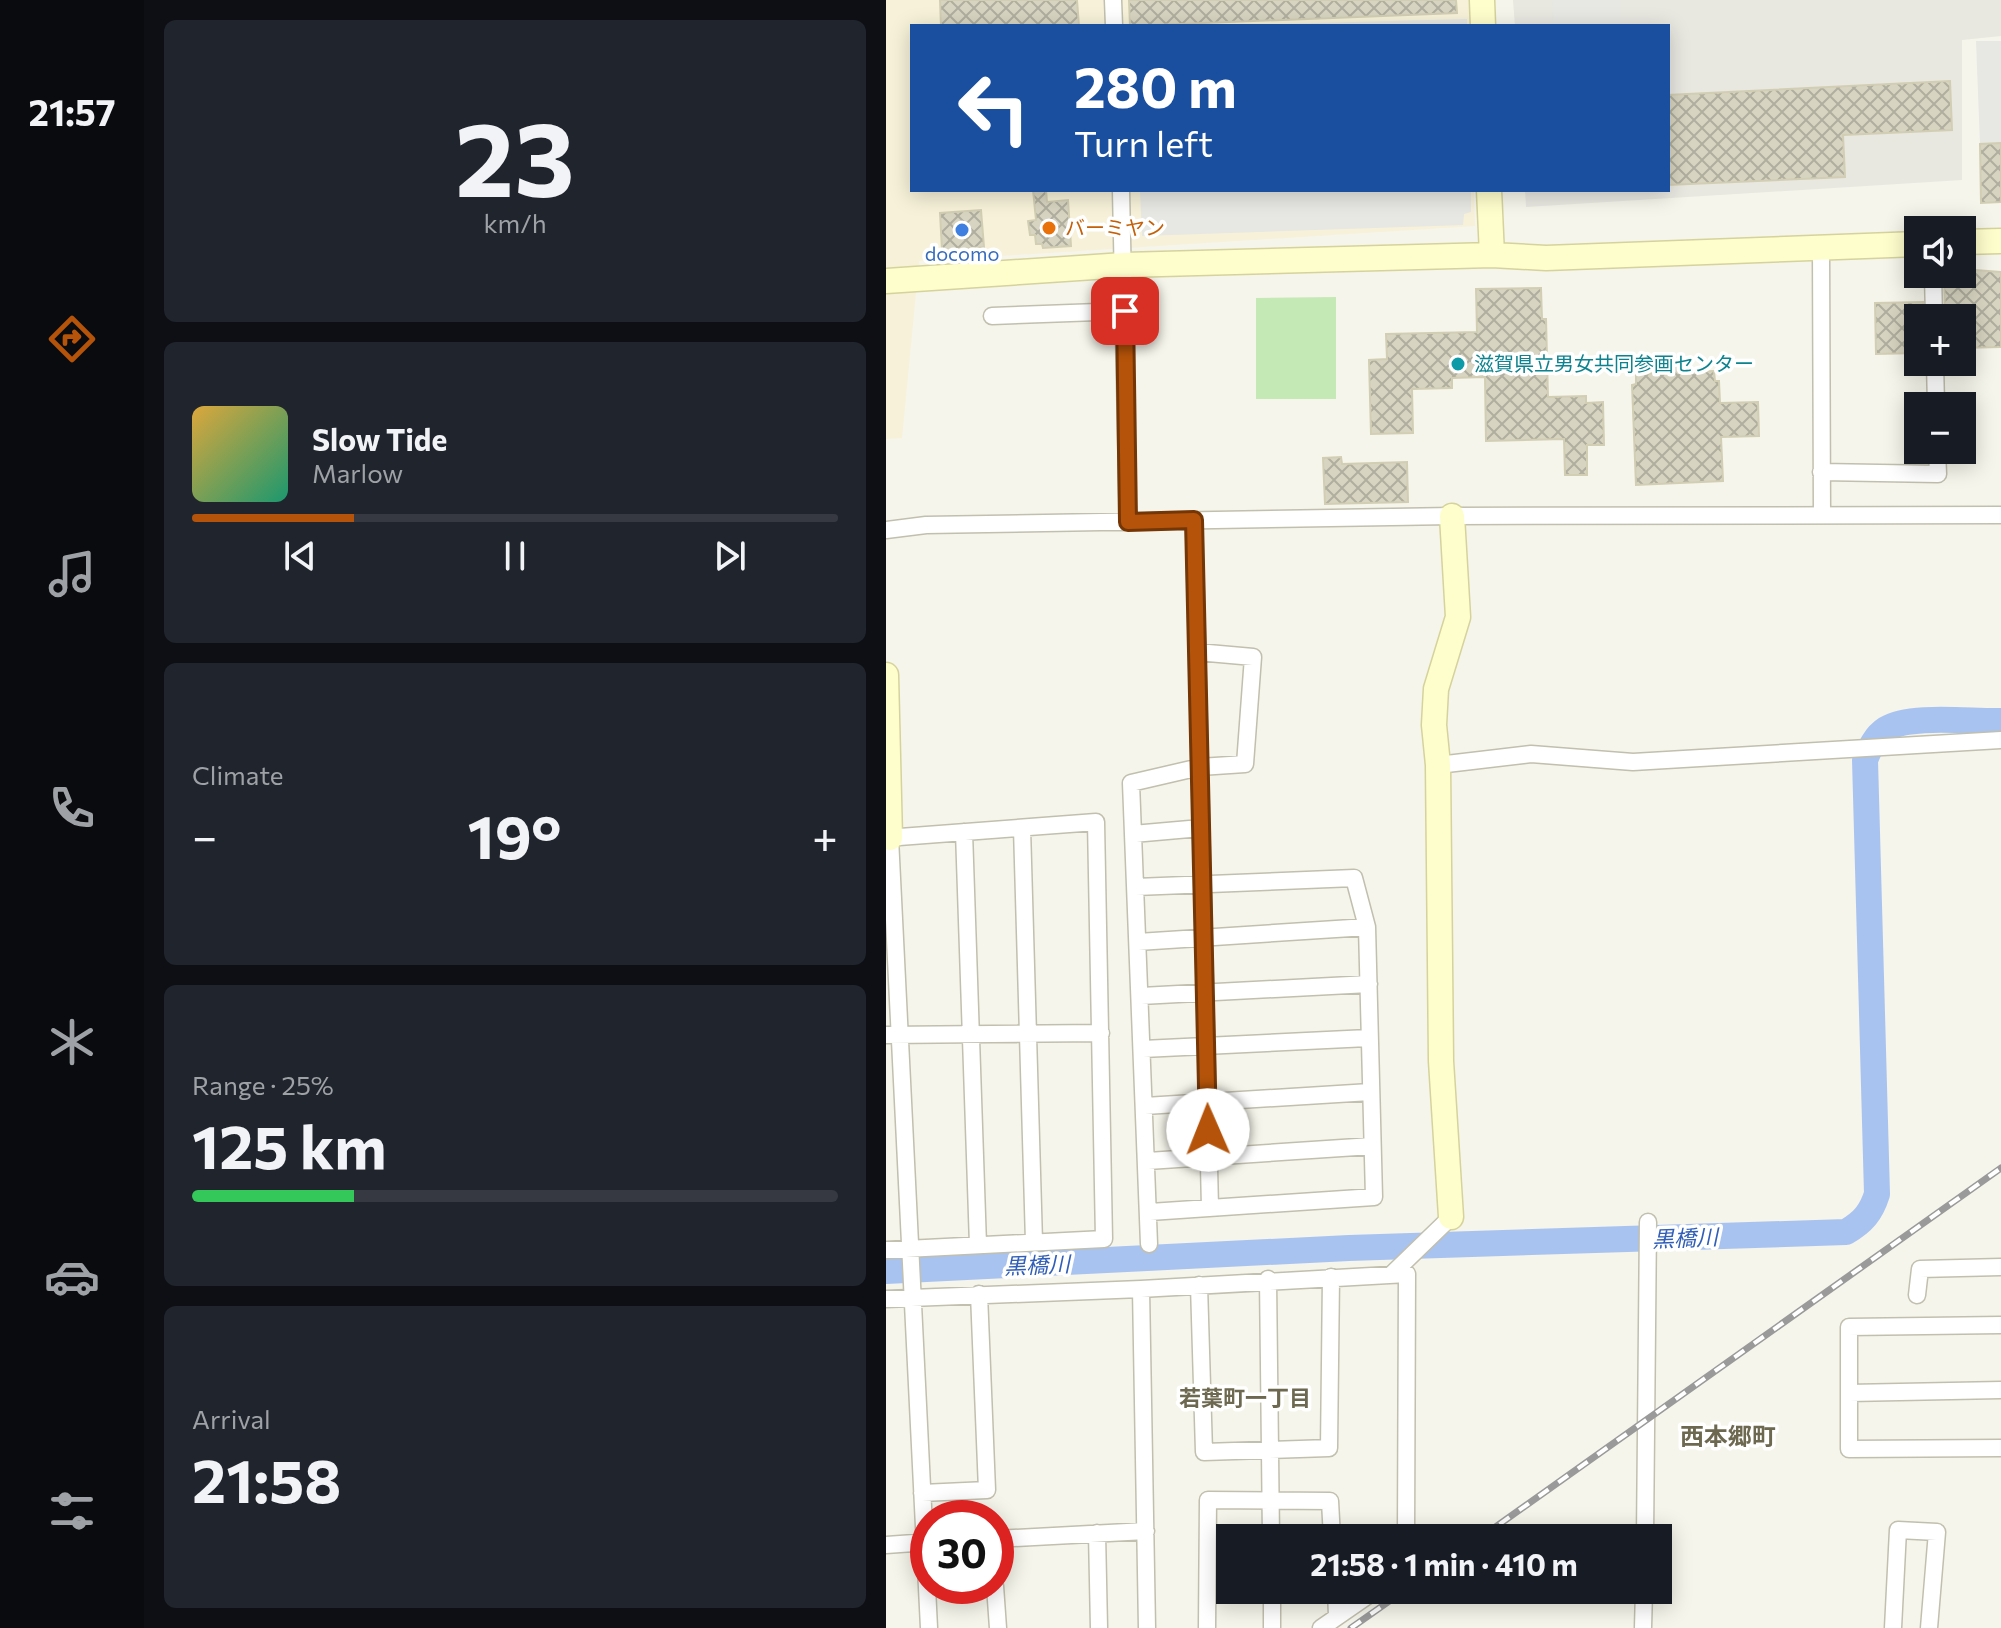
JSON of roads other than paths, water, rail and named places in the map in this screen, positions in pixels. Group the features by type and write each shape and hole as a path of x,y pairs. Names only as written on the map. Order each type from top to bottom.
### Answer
{"street":[{"path":"1113,0 1114,24"},
{"path":"1482,0 1483,24"},
{"path":"1121,192 1128,522"},
{"path":"1489,192 1492,255"},
{"path":"1976,242 2001,241"},
{"path":"886,281 1124,265 1492,255 1546,258 1904,245"},
{"path":"1821,248 1822,515"},
{"path":"992,316 1125,311"},
{"path":"1821,472 1938,474 1938,464"},
{"path":"886,530 926,525 1452,516 2001,515"},
{"path":"1392,1274 1451,1217 1441,1061 1438,765 1434,725 1436,689 1458,617 1452,516"},
{"path":"1194,520 1210,1208"},
{"path":"1149,1244 1131,783 1200,767 1245,764 1253,657 1197,652"},
{"path":"886,675 892,1035 910,1248 923,1500"},
{"path":"1438,765 1531,754 1633,762 2001,740"},
{"path":"886,1250 1104,1239 1096,822 888,838"},
{"path":"1022,828 1034,1242"},
{"path":"1133,834 1201,828"},
{"path":"964,832 978,1245"},
{"path":"1136,887 1354,878 1367,927 1374,1197 1150,1212"},
{"path":"1138,942 1367,927"},
{"path":"1141,996 1369,984"},
{"path":"892,1035 1101,1033"},
{"path":"1143,1049 1368,1038"},
{"path":"1145,1106 1370,1092"},
{"path":"1148,1161 1372,1146"},
{"path":"1645,1524 1648,1222"},
{"path":"1917,1295 1920,1269 2001,1267"},
{"path":"886,1299 1407,1274 1406,1524"},
{"path":"1199,1285 1204,1452 1270,1453 1329,1448 1331,1277"},
{"path":"1268,1279 1271,1524"},
{"path":"1141,1289 1147,1628"},
{"path":"922,1493 987,1490 979,1294"},
{"path":"2001,1325 1849,1327 1849,1449 2001,1448"},
{"path":"1849,1393 2001,1390"},
{"path":"1207,1628 1208,1500 1271,1503 1330,1501 1331,1524"},
{"path":"1893,1628 1898,1530 1937,1532 1929,1628"},
{"path":"1014,1538 1146,1531"},
{"path":"1097,1533 1099,1628"},
{"path":"886,1545 910,1543"},
{"path":"928,1604 929,1628"},
{"path":"996,1604 998,1628"},
{"path":"1272,1604 1272,1628"},
{"path":"1337,1604 1337,1616"},
{"path":"1321,1628 1355,1604"},
{"path":"1643,1628 1644,1604"}],"waterway":[{"name":"黒橋川","path":"886,1271 1349,1248 1846,1232 1866,1216 1877,1194 1865,760 1879,735 1897,724 1925,720 2001,721"}],"railway":[{"path":"1500,1524 2001,1168"},
{"path":"1351,1628 1385,1604"}],"place":[{"name":"バーミヤン","path":"1049,228"},
{"name":"docomo","path":"962,230"},
{"name":"滋賀県立男女共同参画センター","path":"1458,364"}],"district":[{"name":"若葉町一丁目","path":"1245,1398"},
{"name":"西本郷町","path":"1728,1437"}]}
